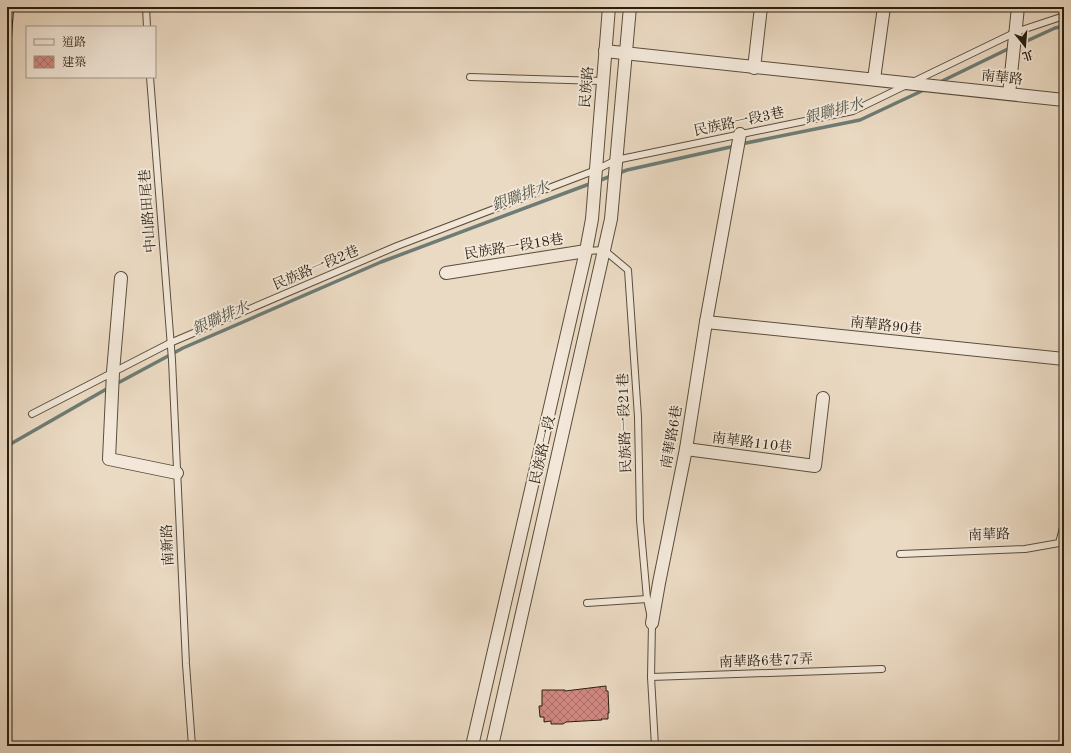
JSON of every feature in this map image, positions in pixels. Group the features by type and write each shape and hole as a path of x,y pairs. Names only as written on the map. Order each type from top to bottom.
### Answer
{"street":[{"name":"民族路","path":"595,178 609,7"},
{"path":"615,169 630,7"},
{"path":"754,68 761,7"},
{"path":"874,79 884,7"},
{"path":"1009,94 1018,7"},
{"name":"南華路","path":"605,51 1064,100"},
{"name":"南華路6巷","path":"652,624 686,450 706,322 739,141"},
{"name":"民族路一段","path":"492,746 604,250 610,219 615,169"},
{"name":"民族路一段","path":"472,746 586,251 592,219 595,178"},
{"name":"民族路一段18巷","path":"446,272 586,251"},
{"path":"121,278 109,459 177,473"},
{"name":"南華路90巷","path":"706,322 1064,359"},
{"path":"560,366 577,370"},
{"name":"南華路110巷","path":"686,450 814,466 823,398"}],"lane":[{"path":"146,7 147,26"},
{"name":"民族路一段3巷","path":"615,169 739,141 853,111 908,84 1015,42 1064,16"},
{"path":"470,77 602,81"},
{"name":"中山路田尾巷","path":"150,78 170,343"},
{"name":"民族路一段2巷","path":"32,414 170,343 397,246 595,178 615,169"},
{"path":"586,251 604,250"},
{"name":"民族路一段21巷","path":"604,250 628,270 638,417 640,520 647,599 652,624"},
{"name":"南新路","path":"170,343 186,664 192,746"},
{"name":"南華路","path":"900,554 1025,549 1046,546 1059,543 1064,524"},
{"path":"587,603 647,599"},
{"name":"南華路6巷","path":"652,624 651,677 655,746"},
{"name":"南華路6巷77弄","path":"651,677 882,669"}],"building":[{"path":"606,686 606,691 608,691 608,719 551,724 551,721 544,722 544,717 540,717 539,706 542,706 542,690 565,691"}],"waterway":[{"name":"銀聯排水","path":"1016,46 1055,28 1064,26"},
{"name":"銀聯排水","path":"938,83 1010,48"},
{"name":"銀聯排水","path":"741,144 860,120 926,89"},
{"name":"銀聯排水","path":"598,181 627,170 735,146"},
{"name":"銀聯排水","path":"116,384 183,348 381,262 592,183"},
{"name":"銀聯排水","path":"7,446 110,387"}],"railway":[{"path":"7,73 12,7"}]}
